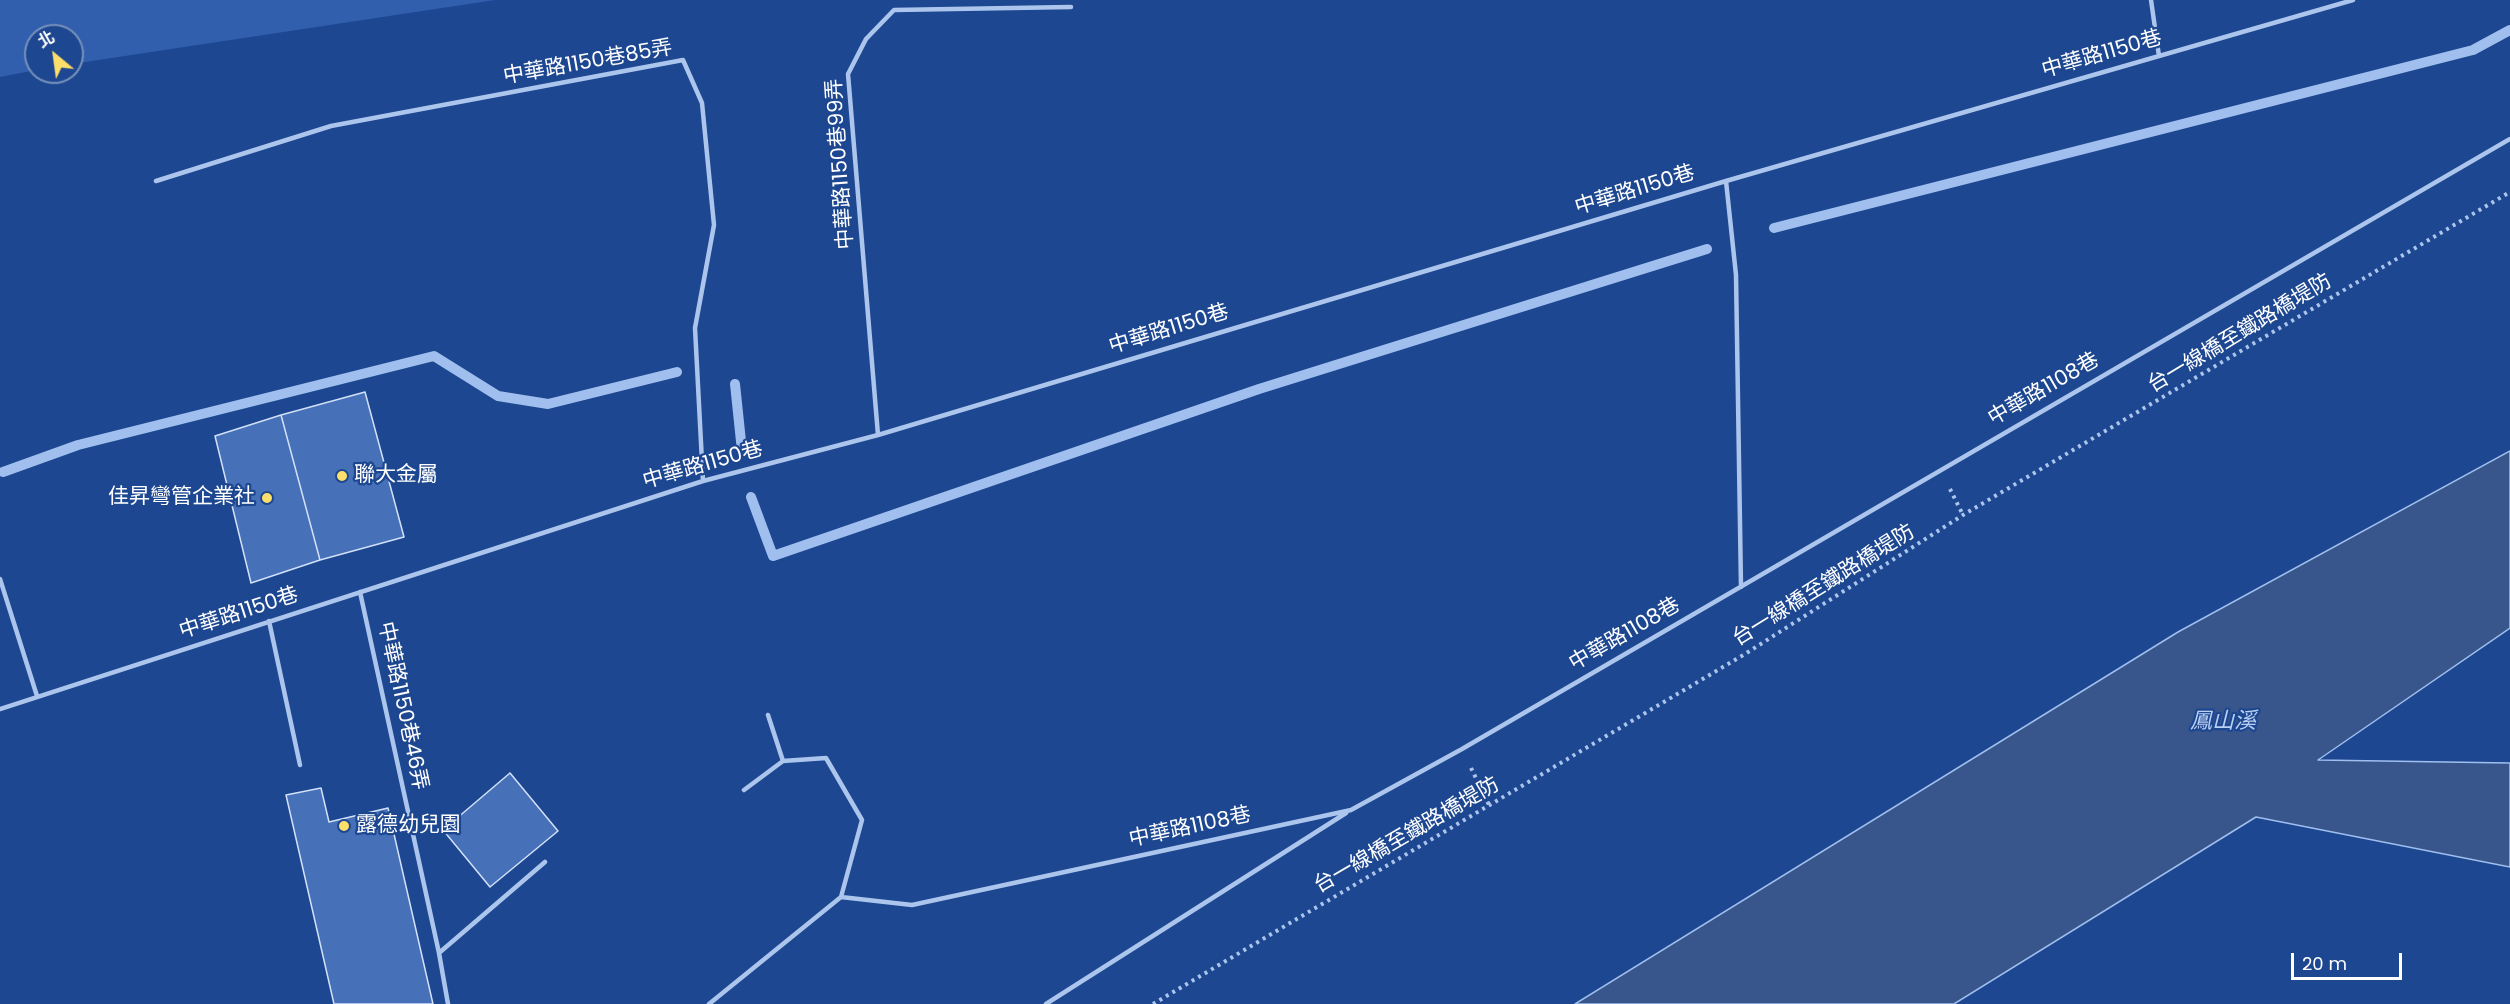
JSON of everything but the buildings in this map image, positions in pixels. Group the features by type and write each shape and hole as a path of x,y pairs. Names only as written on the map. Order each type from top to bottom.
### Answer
{"lane":[{"path":"2151,0 2159,56"},
{"name":"中華路1150巷","path":"0,709 703,481 878,435 1726,180 2354,0"},
{"name":"中華路1150巷99弄","path":"878,435 848,74 866,39 894,10 1071,7"},
{"name":"中華路1150巷85弄","path":"156,181 331,126 683,60 702,103 714,225 694,328 703,481"},
{"name":"中華路1108巷","path":"841,897 912,905 1351,810 1741,587 2510,139"},
{"path":"1726,180 1736,275 1741,587"},
{"path":"0,579 38,696"},
{"name":"中華路1150巷46弄","path":"360,592 439,953 447,1004"},
{"path":"269,621 300,765"},
{"path":"768,715 783,761"},
{"path":"710,1004 841,897 862,819 826,758 783,761 744,790"},
{"path":"1046,1004 1351,810"},
{"path":"439,953 545,862"}],"path":[{"name":"台一線橋至鐵路橋堤防","path":"1153,1004 1745,654 1962,515 2510,192"},
{"path":"1941,469 1962,515"},
{"path":"1461,749 1489,805"}],"shaded area":[{"path":"0,0 495,0 84,62 84,24 24,24 24,72 0,77"}],"water":[{"name":"鳳山溪","path":"2510,451 2510,628 2318,760 2510,763 2510,867 2256,817 1954,1004 1575,1004 2178,632"}],"waterway":[{"path":"1774,228 2473,50 2510,30"},
{"path":"751,497 773,556 1259,389 1707,249"},
{"path":"3,472 78,445 434,356 498,396 548,404 677,372"},
{"path":"735,384 742,451"}],"place":[{"name":"聯大金屬","path":"342,476"},
{"name":"佳昇彎管企業社","path":"267,498"},
{"name":"露德幼兒園","path":"344,826"}]}
